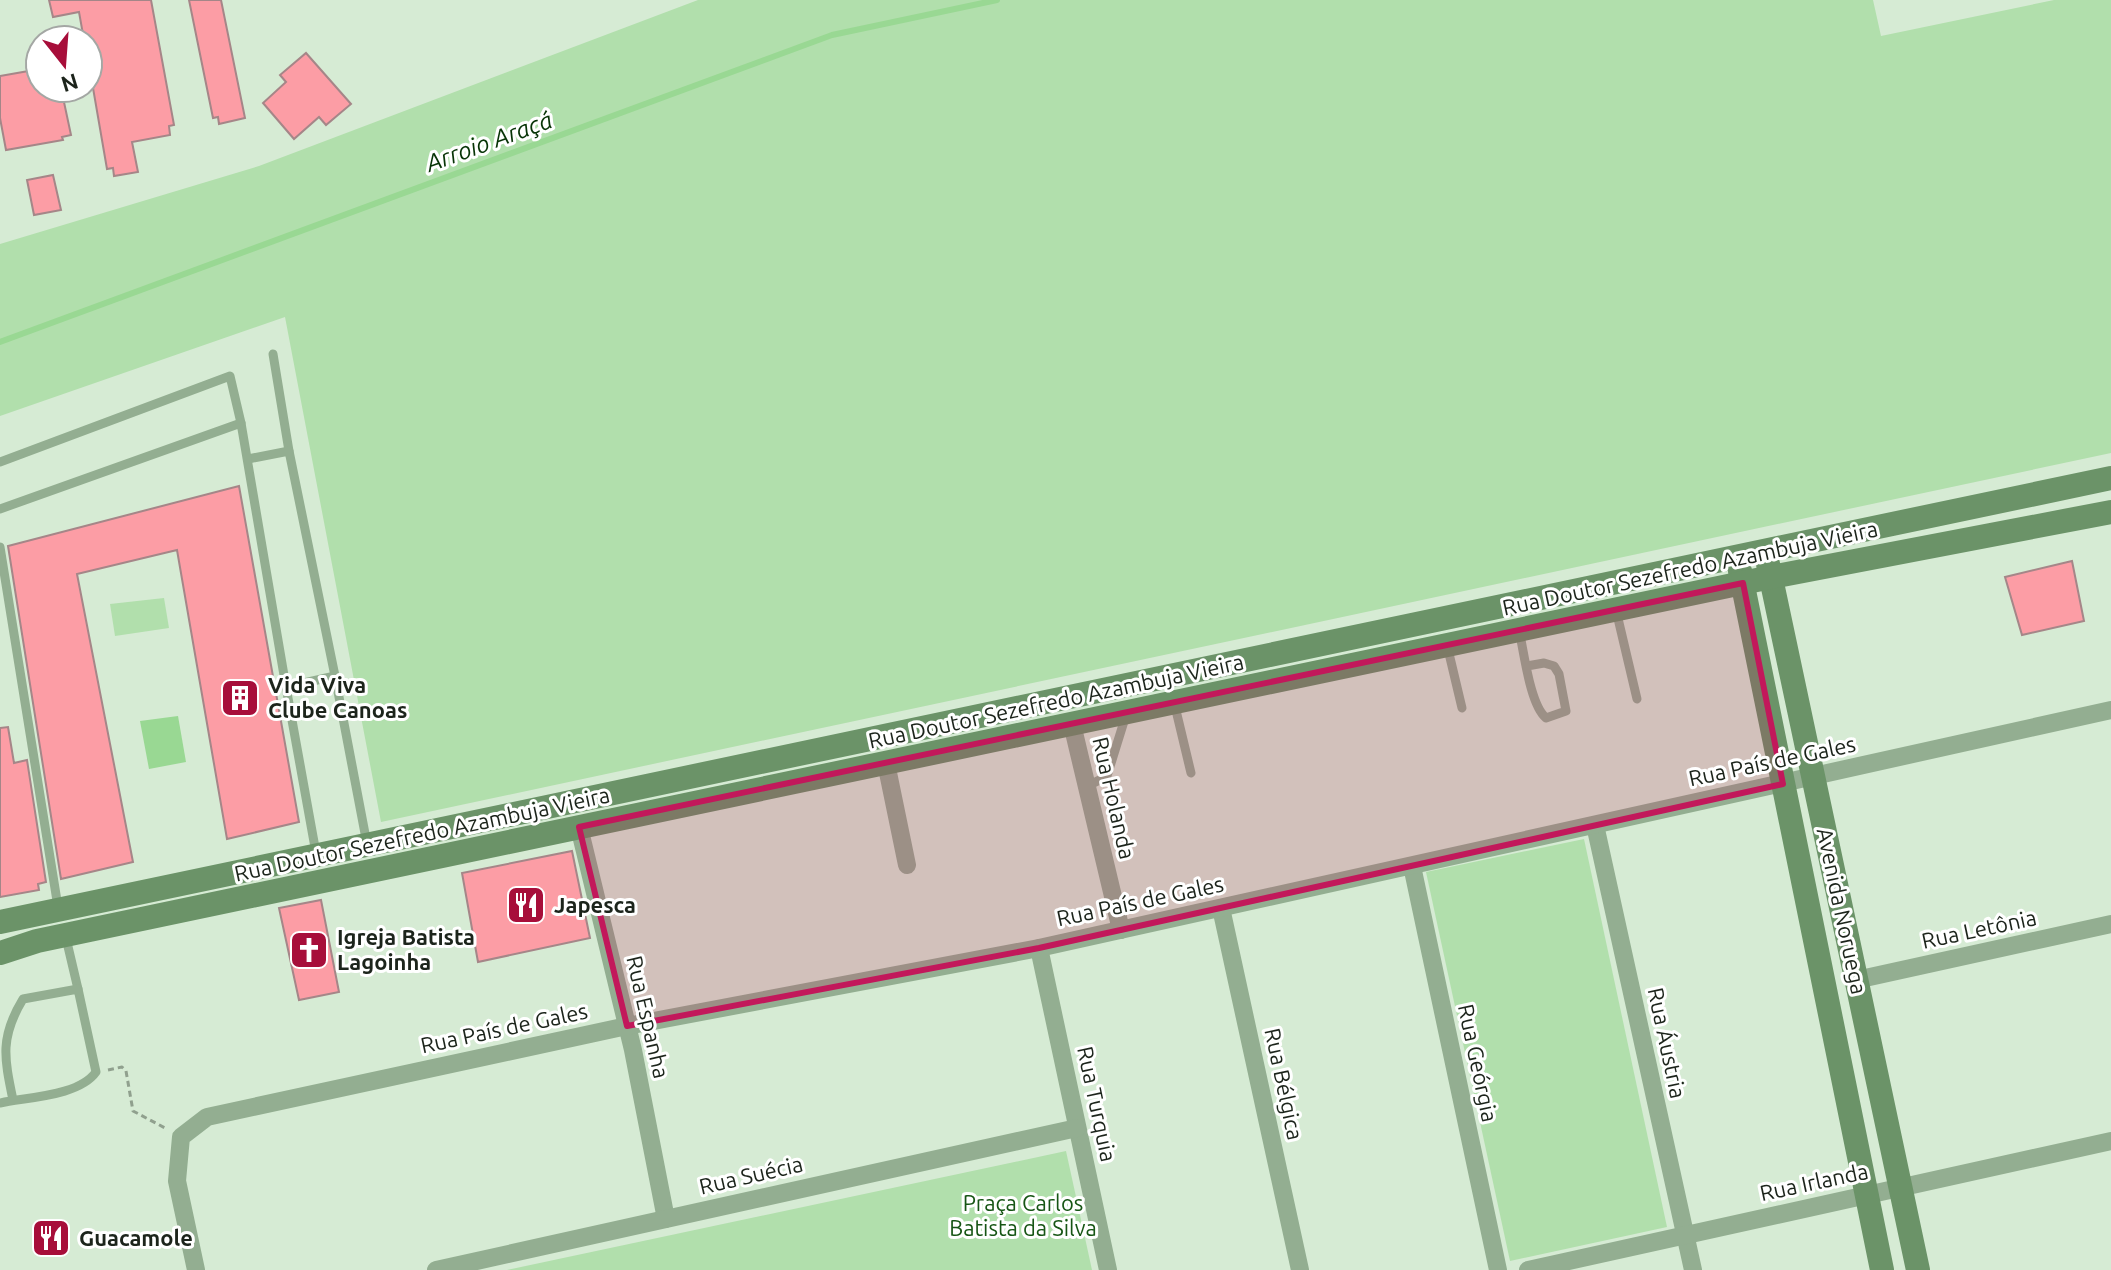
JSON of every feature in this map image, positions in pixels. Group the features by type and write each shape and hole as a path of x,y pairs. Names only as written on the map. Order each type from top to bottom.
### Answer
{"main road":[{"name":"Rua Doutor Sezefredo Azambuja Vieira","path":"0,922 2111,478"},
{"name":"Rua Doutor Sezefredo Azambuja Vieira","path":"0,953 65,935 1771,577 2111,512"},
{"name":"Avenida Noruega","path":"1766,552 1918,1270"},
{"name":"Avenida Noruega","path":"1738,558 1882,1270"}],"street":[{"name":"Rua País de Gales","path":"181,1137 207,1117 627,1026 1039,948 2111,710"},
{"name":"Rua Holanda","path":"1072,724 1121,930"},
{"path":"886,763 907,865"},
{"name":"Rua Áustria","path":"1595,825 1693,1270"},
{"name":"Rua Espanha","path":"579,827 627,1026 666,1219"},
{"name":"Rua Geórgia","path":"1412,866 1498,1270"},
{"name":"Rua Bélgica","path":"1221,908 1300,1270"},
{"name":"Rua Letônia","path":"1856,980 2111,924"},
{"name":"Rua Turquia","path":"1039,948 1108,1270"},
{"name":"Rua Suécia","path":"436,1270 1077,1128"},
{"path":"181,1137 177,1181 196,1270"},
{"name":"Rua Irlanda","path":"1528,1270 2111,1141"}],"lane":[{"path":"273,354 289,451 367,845"},
{"path":"0,462 230,376 248,459 316,856"},
{"path":"0,509 241,423"},
{"path":"248,459 289,451"},
{"path":"0,547 58,910"},
{"path":"1616,610 1637,699"},
{"path":"1519,630 1527,666 1539,712 1546,718 1560,716 1566,711 1566,702 1554,666 1544,663 1527,666"},
{"path":"1447,645 1462,708"},
{"path":"286,687 335,676"},
{"path":"1174,702 1191,773"},
{"path":"1086,787 1107,776 1114,763 1126,713"},
{"path":"0,1103 82,1085 96,1072 65,935"},
{"path":"13,1100 4,1056 6,1023 23,999 78,989"}],"path":[{"path":"96,1072 122,1067 130,1079 133,1111 181,1137"}],"highlighted area":[{"path":"1743,583 1783,784 1039,948 627,1026 579,827"}],"green space":[{"path":"698,0 1873,0 1881,36 2054,0 2111,0 2111,453 381,822 285,317 0,416 0,244 259,166"},
{"path":"164,598 169,628 115,636 110,604"},
{"path":"1584,839 1667,1227 1510,1261 1426,872"},
{"name":"Praça Carlos Batista da Silva","path":"1066,1151 1092,1270 507,1270"}],"shaded area":[{"path":"178,716 186,762 149,769 140,721"}],"building":[{"path":"49,0 151,0 174,125 169,126 170,135 132,142 138,172 114,176 113,168 107,169 96,104 104,104 104,24 81,24 79,12 53,17"},
{"path":"189,0 221,0 245,118 219,124 218,117 213,118"},
{"path":"306,53 351,104 326,125 319,117 294,139 263,103 286,82 280,75"},
{"path":"24,72 24,104 64,104 71,135 62,137 63,140 6,150 0,118 0,76"},
{"path":"53,175 61,210 34,215 27,180"},
{"name":"Vida Viva Clube Canoas","path":"239,486 299,822 227,839 177,550 77,574 133,862 61,879 8,546"},
{"path":"2072,561 2084,621 2022,635 2005,577"},
{"path":"8,727 14,763 27,760 46,882 38,884 39,890 0,897 0,728"},
{"name":"Japesca","path":"572,851 590,938 478,962 462,873"},
{"name":"Igreja Batista Lagoinha","path":"321,900 339,992 299,1000 279,908"}],"waterway":[{"name":"Arroio Araçá","path":"0,342 832,35 997,0"}],"place":[{"name":"Vida Viva Clube Canoas","path":"240,698"},
{"name":"Japesca","path":"526,905"},
{"name":"Igreja Batista Lagoinha","path":"309,950"},
{"name":"Guacamole","path":"51,1238"}]}
